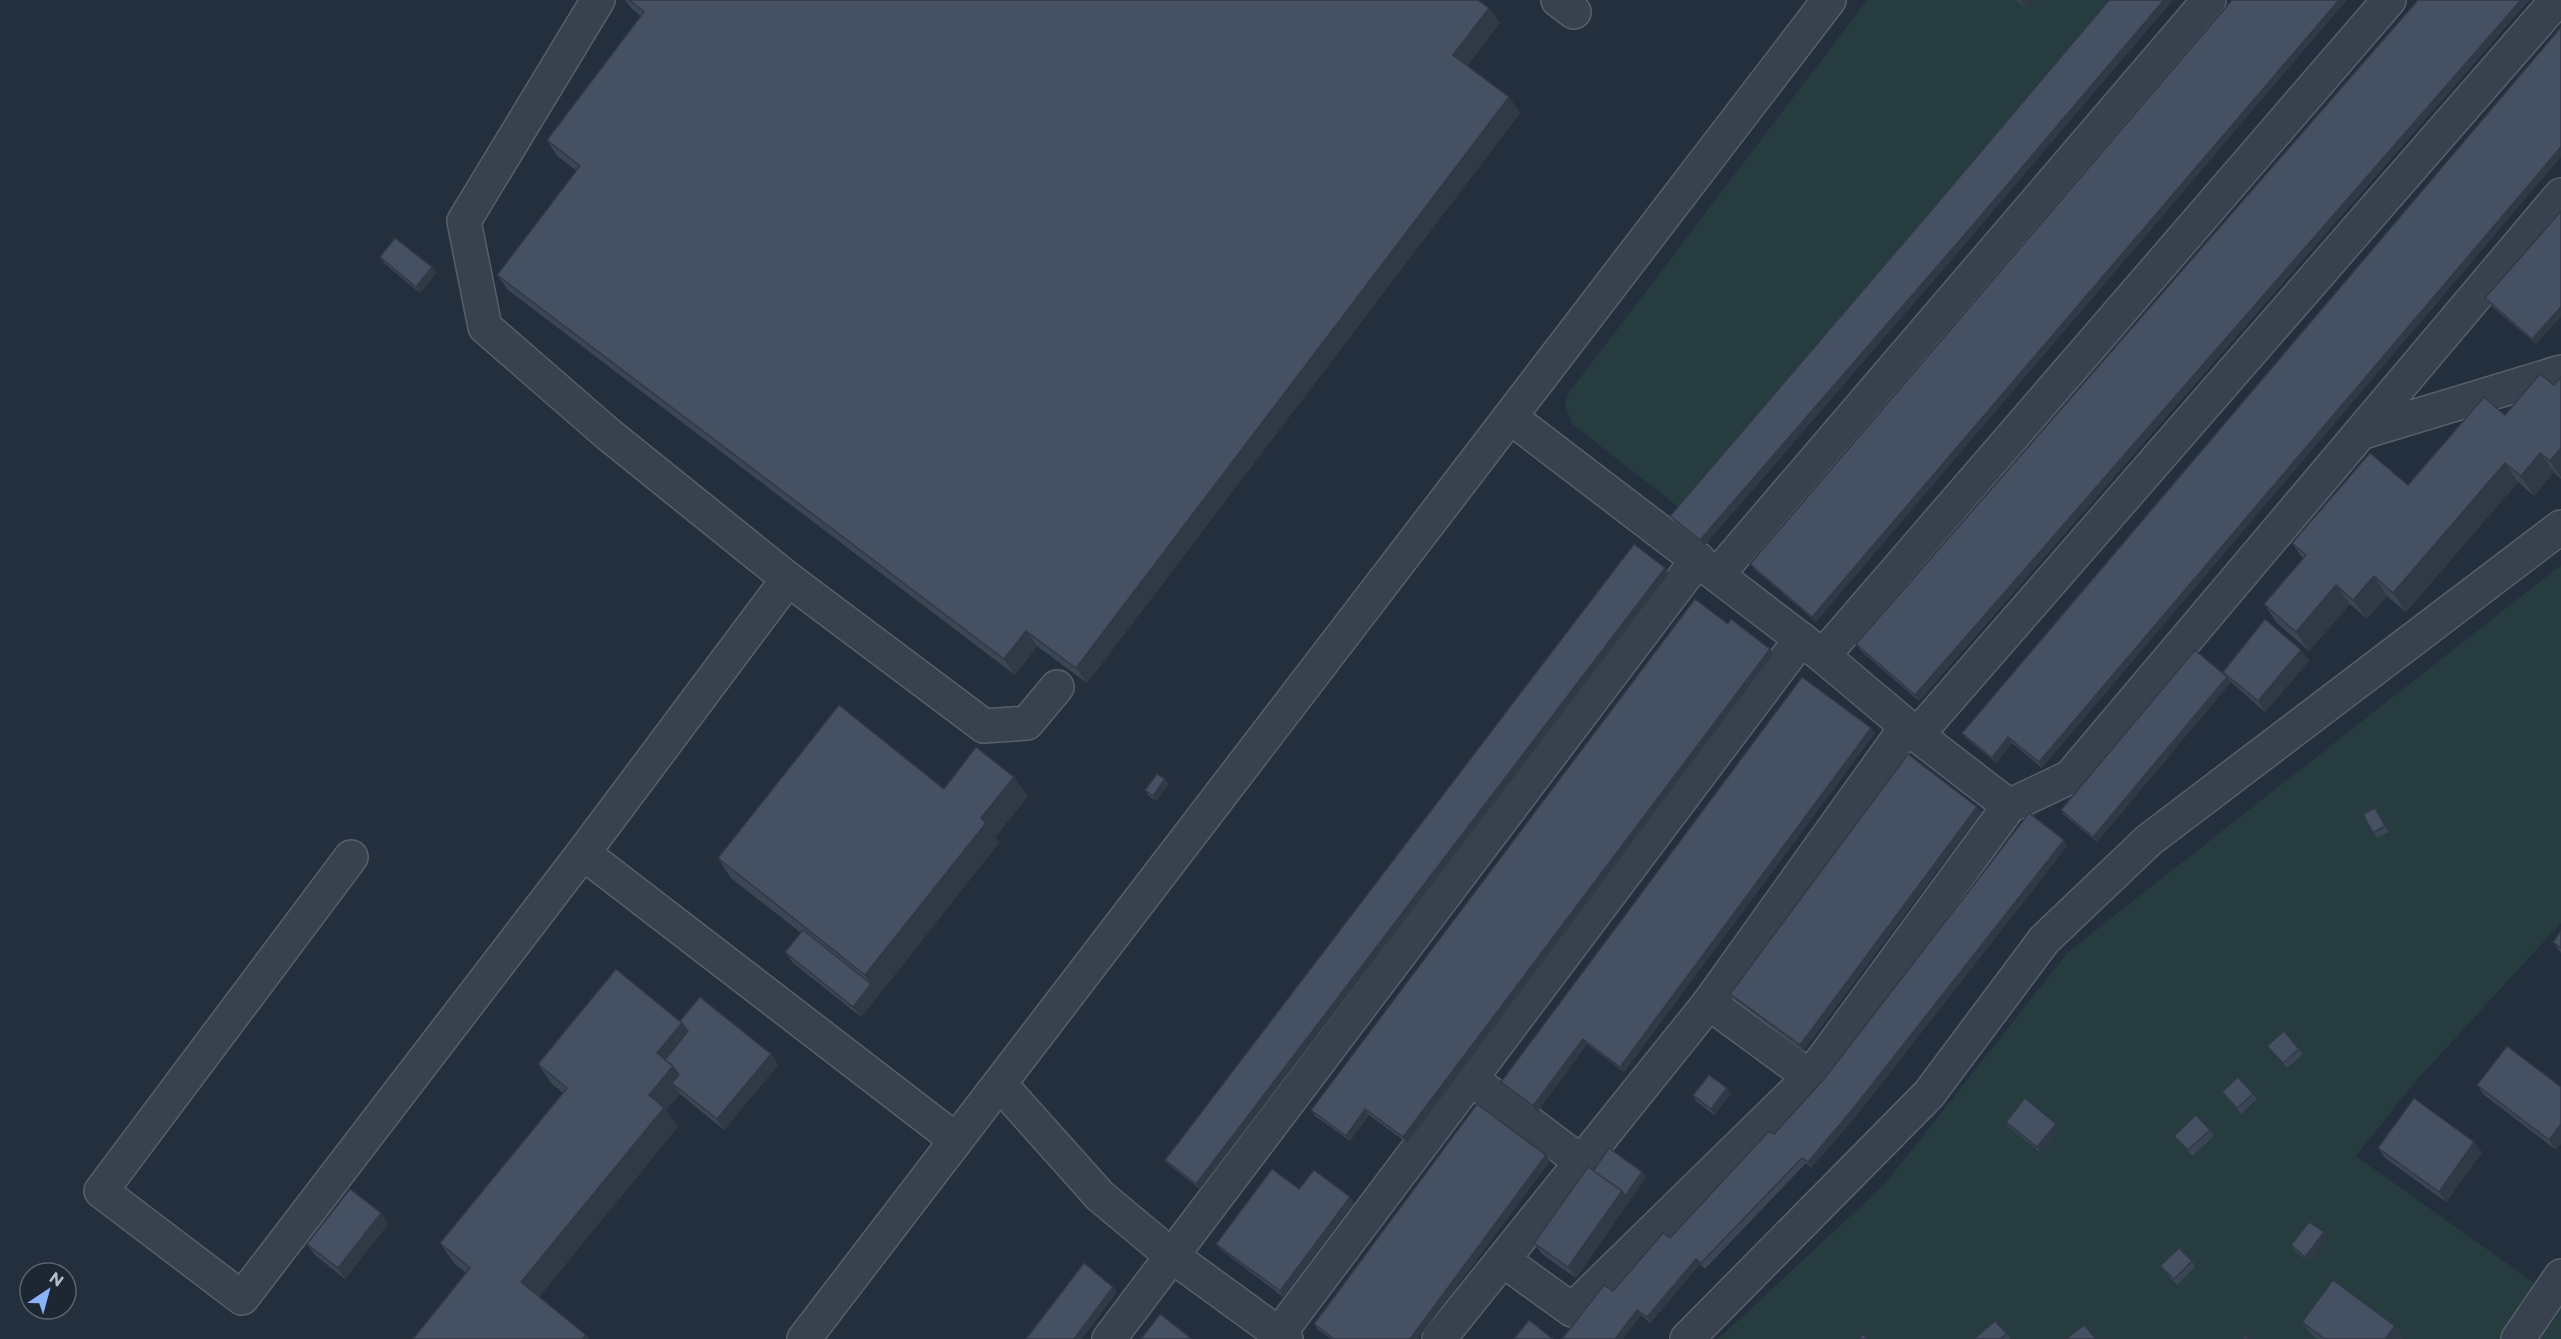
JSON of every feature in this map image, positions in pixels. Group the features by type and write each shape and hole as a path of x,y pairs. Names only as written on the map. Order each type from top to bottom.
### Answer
{"street":[{"path":"598,0 464,221 484,327 608,434 788,579 984,726 1027,723 1057,687"},
{"path":"804,1339 1829,0"},
{"path":"1109,1339 1708,567 2208,0"},
{"path":"1000,1084 1100,1196 1172,1256 1280,1337 1470,1078 1812,648 2389,0"},
{"path":"1439,1339 1709,1004 1912,731 2557,0"},
{"path":"1503,1260 1572,1310 1810,1077 2009,806 2070,777 2561,195"},
{"path":"2360,433 2561,372"},
{"path":"1510,417 1812,648 1912,731 2009,806"},
{"path":"1687,1339 1929,1094 2044,940 2149,840 2561,527"},
{"path":"351,857 101,1191 242,1299 583,853 788,579"},
{"path":"583,853 956,1140"},
{"path":"1709,1004 1810,1077"},
{"path":"1470,1078 1581,1162"},
{"path":"2518,1339 2561,1276"}],"green space":[{"path":"1867,0 2130,0 1681,509 1572,424 1565,405 1568,394"},
{"path":"2561,565 2561,923 2415,1082 2356,1156 2561,1302 2561,1339 1718,1339 1885,1184 2068,952"}],"building":[{"path":"629,0 1478,0 1489,8 1453,55 1509,97 1076,668 1026,631 1004,659 497,275 580,166 547,140 644,12"},
{"path":"2109,0 2164,0 1700,540 1670,516 1935,206"},
{"path":"2232,0 2339,0 1812,617 1750,564"},
{"path":"2418,0 2521,0 1915,695 1856,644"},
{"path":"2561,27 2561,147 2039,762 2008,737 1992,758 1962,733"},
{"path":"2561,211 2561,307 2532,339 2485,298"},
{"path":"395,238 432,267 416,287 380,257"},
{"path":"2540,374 2554,385 2561,377 2561,448 2550,461 2540,453 2521,476 2505,463 2393,593 2374,576 2353,600 2336,585 2296,632 2264,604 2306,555 2292,543 2370,453 2408,485 2484,397 2505,415"},
{"path":"1634,544 1665,568 1196,1184 1165,1160"},
{"path":"1695,599 1728,624 1731,619 1770,649 1403,1137 1365,1109 1346,1136 1311,1110"},
{"path":"2265,619 2301,650 2258,701 2223,672"},
{"path":"2195,650 2227,677 2093,837 2061,810"},
{"path":"1802,677 1871,728 1620,1067 1583,1039 1533,1106 1501,1082"},
{"path":"839,705 944,789 976,747 1014,777 981,818 986,823 865,975 718,858"},
{"path":"1908,754 1977,807 1800,1045 1730,994"},
{"path":"1157,774 1165,779 1153,796 1145,790"},
{"path":"2375,808 2385,826 2373,833 2363,814"},
{"path":"2029,813 2064,840 1852,1110 1808,1162 1802,1158 1701,1263 1696,1259 1647,1317 1637,1310 1615,1339 1562,1339 1604,1285 1613,1291 1663,1233 1670,1238 1769,1131 1774,1134 1824,1079"},
{"path":"803,930 871,984 853,1007 785,952"},
{"path":"2561,931 2561,948 2553,942"},
{"path":"616,969 682,1023 657,1053 673,1066 649,1095 664,1108 521,1282 586,1335 582,1339 413,1339 470,1268 440,1243 567,1088 538,1064"},
{"path":"700,997 771,1054 717,1119 672,1083 679,1075 665,1060 688,1031 680,1021"},
{"path":"2284,1031 2299,1049 2283,1063 2267,1046"},
{"path":"2507,1046 2561,1087 2561,1124 2549,1140 2477,1085"},
{"path":"1709,1075 1727,1088 1711,1109 1693,1095"},
{"path":"2238,1077 2253,1094 2237,1108 2222,1092"},
{"path":"2025,1098 2056,1124 2037,1147 2006,1122"},
{"path":"2414,1098 2474,1142 2439,1192 2378,1148"},
{"path":"1477,1104 1546,1155 1410,1339 1334,1339 1314,1324"},
{"path":"2196,1115 2210,1130 2188,1150 2174,1136"},
{"path":"1609,1148 1642,1172 1625,1196 1622,1191 1593,1171"},
{"path":"1588,1167 1622,1191 1568,1267 1534,1243"},
{"path":"1272,1169 1299,1189 1314,1170 1350,1197 1280,1291 1216,1244"},
{"path":"350,1189 381,1213 338,1268 307,1244"},
{"path":"2309,1222 2324,1232 2305,1257 2291,1245"},
{"path":"2179,1248 2192,1261 2174,1279 2160,1266"},
{"path":"1084,1263 1113,1287 1074,1339 1026,1339"},
{"path":"2333,1280 2395,1326 2385,1339 2325,1339 2302,1322"},
{"path":"1160,1314 1192,1339 1141,1339"},
{"path":"1529,1320 1553,1339 1514,1339"},
{"path":"1995,1321 2007,1334 2000,1339 1974,1339"},
{"path":"2084,1325 2096,1339 2066,1339"}]}
